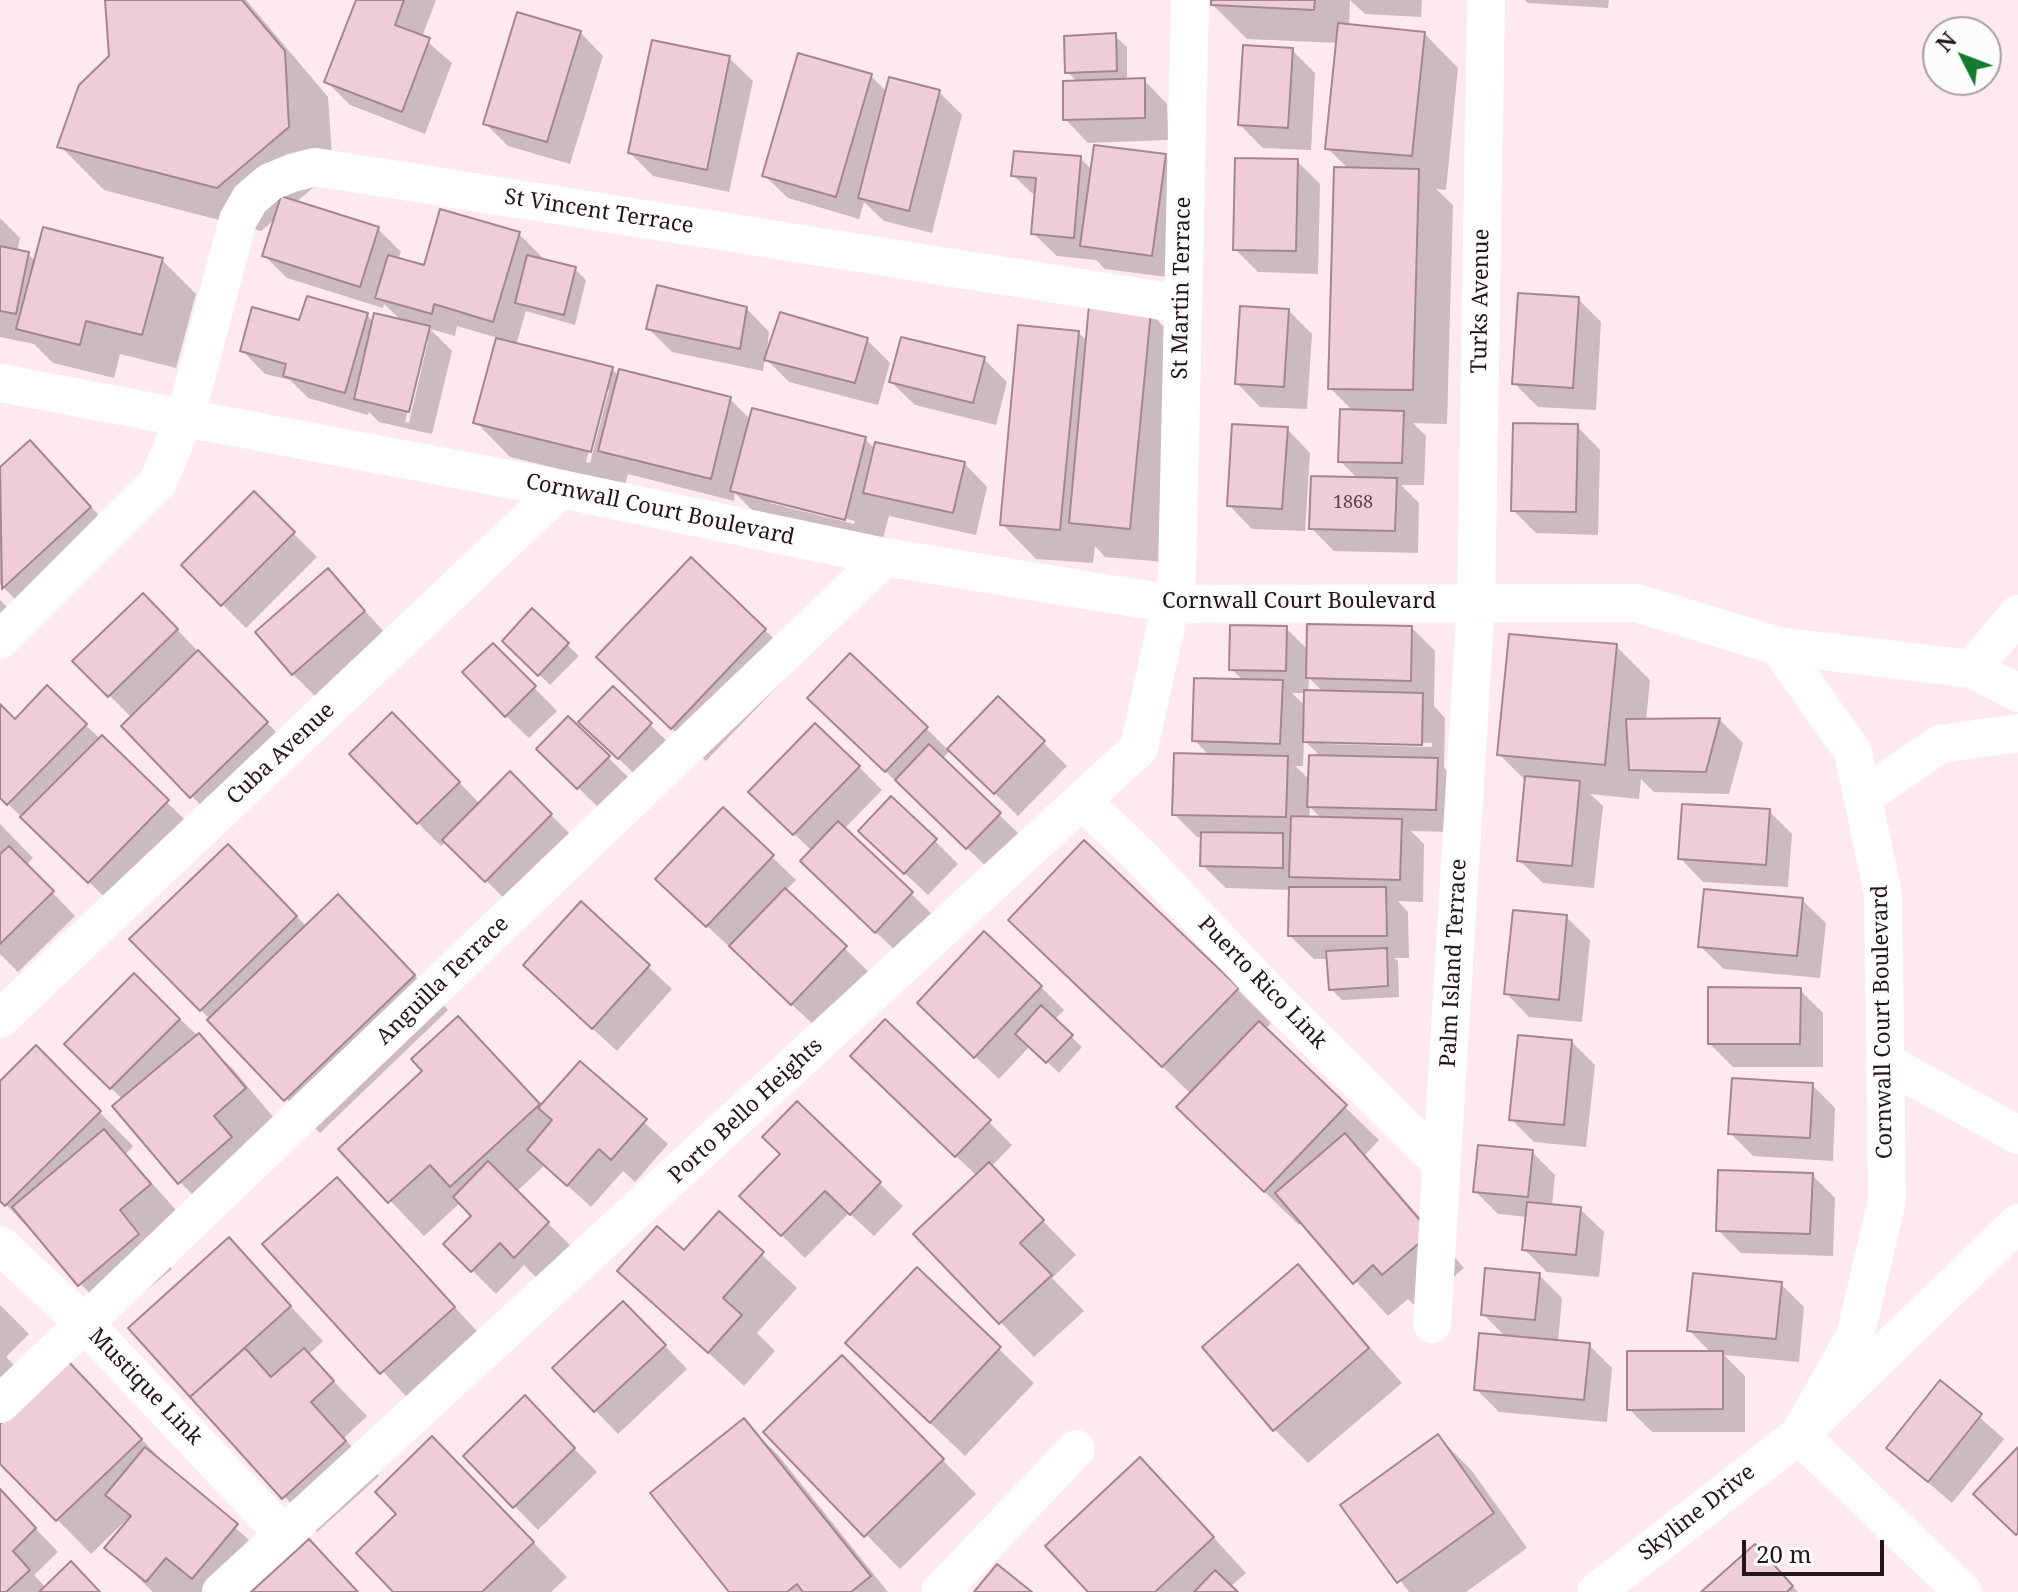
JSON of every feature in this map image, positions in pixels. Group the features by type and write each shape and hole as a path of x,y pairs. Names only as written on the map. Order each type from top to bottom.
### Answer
{"street":[{"name":"St Martin Terrace","path":"1175,590 1190,0"},
{"name":"Turks Avenue","path":"1476,603 1486,0"},
{"name":"St Vincent Terrace","path":"185,418 238,220 250,199 270,182 315,167 1182,304"},
{"name":"Cornwall Court Boulevard","path":"0,383 561,489 885,557 1175,590 1476,603 1637,603 1778,646 1853,752 1883,894 1887,1201 1855,1336 1799,1435"},
{"path":"0,640 158,482 185,418"},
{"name":"Cuba Avenue","path":"0,1019 561,489"},
{"name":"Anguilla Terrace","path":"0,1404 885,557"},
{"name":"Porto Bello Heights","path":"221,1592 1139,748 1175,590"},
{"name":"Palm Island Terrace","path":"1432,1324 1476,603"},
{"path":"1972,669 2018,614"},
{"path":"1778,646 1972,669 2018,693"},
{"path":"1863,797 1940,744 2018,733"},
{"name":"Puerto Rico Link","path":"1083,802 1442,1164"},
{"path":"1885,1062 2018,1135"},
{"name":"Skyline Drive","path":"1596,1592 1799,1435 2018,1223"},
{"name":"Mustique Link","path":"0,1245 85,1324 284,1535"},
{"path":"1799,1435 1963,1592"},
{"path":"940,1592 1076,1449"}],"building":[{"path":"105,0 242,0 285,51 289,127 217,188 57,147 79,85 109,56"},
{"path":"356,0 404,0 395,25 430,38 402,112 324,82"},
{"path":"1211,0 1315,0 1314,10 1211,5"},
{"path":"517,12 581,31 547,142 483,124"},
{"path":"1338,23 1425,32 1412,156 1325,149"},
{"path":"1116,33 1117,71 1065,73 1064,36"},
{"path":"652,40 730,56 707,170 628,153"},
{"path":"1243,45 1293,48 1288,128 1238,125"},
{"path":"798,53 872,74 836,197 762,176"},
{"path":"889,77 940,90 909,211 858,198"},
{"path":"1145,78 1145,118 1063,120 1063,81"},
{"path":"1094,145 1166,154 1152,256 1080,246"},
{"path":"1014,151 1081,156 1074,238 1031,234 1036,178 1011,176"},
{"path":"1235,158 1298,159 1296,251 1233,250"},
{"path":"1334,167 1419,169 1413,390 1328,389"},
{"path":"281,196 379,227 360,287 262,256"},
{"path":"440,209 520,232 493,322 434,304 432,314 375,298 388,255 424,265"},
{"path":"43,227 163,258 142,335 86,321 80,345 16,329"},
{"path":"0,246 29,252 16,314 0,311"},
{"path":"527,255 576,267 564,315 515,303"},
{"path":"657,285 747,307 740,349 646,329"},
{"path":"1518,293 1579,297 1573,388 1512,384"},
{"path":"307,296 368,313 345,393 283,376 286,364 240,351 252,307 299,320"},
{"path":"1089,305 1151,311 1130,529 1069,523"},
{"path":"1240,306 1289,309 1284,387 1235,384"},
{"path":"780,312 868,338 855,383 764,360"},
{"path":"374,313 430,326 409,412 354,399"},
{"path":"1018,325 1079,331 1060,530 1000,525"},
{"path":"901,337 985,357 973,403 889,382"},
{"path":"496,338 613,367 591,452 473,423"},
{"path":"619,369 731,397 711,479 598,451"},
{"path":"752,408 866,437 845,520 730,491"},
{"path":"1340,409 1404,411 1402,463 1338,462"},
{"path":"1513,423 1578,424 1576,512 1511,511"},
{"path":"1232,424 1288,427 1282,509 1227,506"},
{"path":"30,440 91,507 2,589 0,467"},
{"path":"875,442 965,462 953,513 863,493"},
{"path":"1311,476 1397,478 1395,531 1309,529"},
{"path":"254,491 295,532 221,606 181,565"},
{"path":"691,557 766,629 671,729 596,657"},
{"path":"328,568 365,611 292,675 255,632"},
{"path":"143,593 178,629 108,697 72,661"},
{"path":"532,608 569,643 538,676 502,641"},
{"path":"1307,624 1412,626 1411,681 1306,678"},
{"path":"1230,625 1287,626 1286,671 1229,670"},
{"path":"1509,634 1617,644 1605,765 1497,755"},
{"path":"493,643 536,686 505,717 462,672"},
{"path":"198,650 268,722 190,798 121,726"},
{"path":"850,653 928,727 885,772 807,698"},
{"path":"1194,678 1283,680 1280,744 1192,741"},
{"path":"47,685 87,724 7,805 0,798 0,704 15,719"},
{"path":"613,686 652,723 618,759 578,722"},
{"path":"1304,690 1423,693 1422,745 1303,742"},
{"path":"998,696 1045,741 994,794 947,749"},
{"path":"392,712 460,782 417,824 349,754"},
{"path":"568,716 610,756 577,789 536,749"},
{"path":"1720,718 1706,772 1629,770 1626,719"},
{"path":"815,723 860,766 793,835 748,792"},
{"path":"102,735 169,800 88,883 20,817"},
{"path":"929,744 1001,813 966,849 895,780"},
{"path":"1174,753 1288,756 1286,817 1172,815"},
{"path":"1309,755 1438,758 1436,810 1307,807"},
{"path":"510,771 552,814 485,882 442,840"},
{"path":"1525,776 1580,781 1572,866 1517,861"},
{"path":"891,796 937,839 904,874 858,831"},
{"path":"1682,804 1770,809 1766,865 1678,859"},
{"path":"723,807 774,855 706,927 655,879"},
{"path":"1291,816 1402,819 1400,880 1289,877"},
{"path":"838,821 913,892 875,933 800,861"},
{"path":"1201,832 1283,833 1283,868 1200,866"},
{"path":"1084,840 1239,988 1162,1067 1008,920"},
{"path":"228,844 297,916 200,1011 129,939"},
{"path":"9,846 54,891 0,944 0,854"},
{"path":"1289,887 1386,887 1387,936 1288,936"},
{"path":"785,888 847,946 791,1005 729,946"},
{"path":"1704,889 1803,898 1797,956 1698,947"},
{"path":"338,894 415,975 284,1101 207,1020"},
{"path":"581,901 650,965 592,1029 523,965"},
{"path":"1513,910 1567,915 1559,1000 1504,994"},
{"path":"984,931 1042,986 974,1058 917,1003"},
{"path":"1387,948 1388,986 1329,990 1326,951"},
{"path":"134,973 180,1019 110,1089 64,1044"},
{"path":"1708,987 1801,988 1800,1044 1708,1044"},
{"path":"1041,1005 1073,1035 1046,1063 1015,1034"},
{"path":"458,1016 540,1104 450,1187 430,1165 388,1203 338,1149 422,1071 411,1059"},
{"path":"885,1019 991,1120 955,1157 850,1056"},
{"path":"1259,1021 1347,1105 1264,1192 1176,1107"},
{"path":"199,1033 246,1088 214,1116 232,1137 178,1184 112,1106"},
{"path":"1518,1035 1572,1040 1564,1125 1509,1120"},
{"path":"36,1045 101,1111 5,1206 0,1201 0,1081"},
{"path":"580,1061 647,1119 611,1160 599,1149 567,1186 527,1150 552,1120 538,1108"},
{"path":"1732,1078 1813,1083 1810,1138 1728,1134"},
{"path":"797,1101 881,1182 850,1215 825,1191 781,1236 739,1196 780,1154 762,1137"},
{"path":"104,1129 151,1184 120,1210 139,1234 78,1286 12,1207"},
{"path":"1345,1133 1431,1233 1382,1275 1373,1265 1353,1284 1275,1193"},
{"path":"1478,1145 1533,1150 1528,1197 1473,1192"},
{"path":"488,1161 549,1222 514,1258 500,1243 471,1272 443,1244 471,1216 453,1197"},
{"path":"989,1162 1044,1220 1020,1243 1052,1275 999,1324 913,1234"},
{"path":"1718,1170 1813,1173 1810,1234 1716,1231"},
{"path":"337,1177 455,1307 380,1374 262,1244"},
{"path":"1527,1202 1581,1207 1576,1255 1522,1250"},
{"path":"719,1211 764,1252 723,1298 742,1315 708,1353 617,1271 657,1226 684,1250"},
{"path":"229,1237 291,1306 190,1397 128,1328"},
{"path":"1298,1264 1369,1348 1273,1431 1202,1347"},
{"path":"917,1267 1001,1347 930,1423 845,1343"},
{"path":"1485,1268 1540,1273 1535,1320 1481,1315"},
{"path":"1693,1273 1782,1282 1776,1339 1687,1331"},
{"path":"623,1301 666,1345 594,1412 552,1368"},
{"path":"1479,1333 1590,1343 1584,1400 1474,1390"},
{"path":"245,1348 271,1377 304,1348 334,1381 311,1402 346,1441 282,1499 190,1397"},
{"path":"1627,1351 1723,1351 1723,1409 1627,1410"},
{"path":"842,1355 944,1459 864,1537 763,1432"},
{"path":"66,1359 142,1439 56,1521 0,1464 0,1424"},
{"path":"1940,1380 1982,1414 1928,1482 1886,1448"},
{"path":"525,1395 575,1448 513,1508 463,1456"},
{"path":"744,1418 871,1576 851,1592 803,1592 797,1584 787,1592 729,1592 650,1493"},
{"path":"1438,1434 1494,1513 1397,1583 1340,1505"},
{"path":"432,1436 534,1542 482,1592 393,1592 356,1553 396,1514 375,1492"},
{"path":"145,1447 238,1524 192,1579 166,1558 146,1582 104,1548 131,1516 105,1495"},
{"path":"2018,1447 2018,1533 2016,1535 1973,1494"},
{"path":"1140,1457 1214,1537 1155,1592 1088,1592 1045,1546"},
{"path":"0,1489 36,1528 13,1551 30,1570 6,1592 0,1592"},
{"path":"309,1539 358,1592 251,1592"},
{"path":"1755,1544 1793,1586 1787,1592 1701,1592"},
{"path":"71,1561 100,1592 39,1592"},
{"path":"997,1564 1032,1592 974,1592"},
{"path":"1215,1570 1238,1592 1194,1592"}]}
